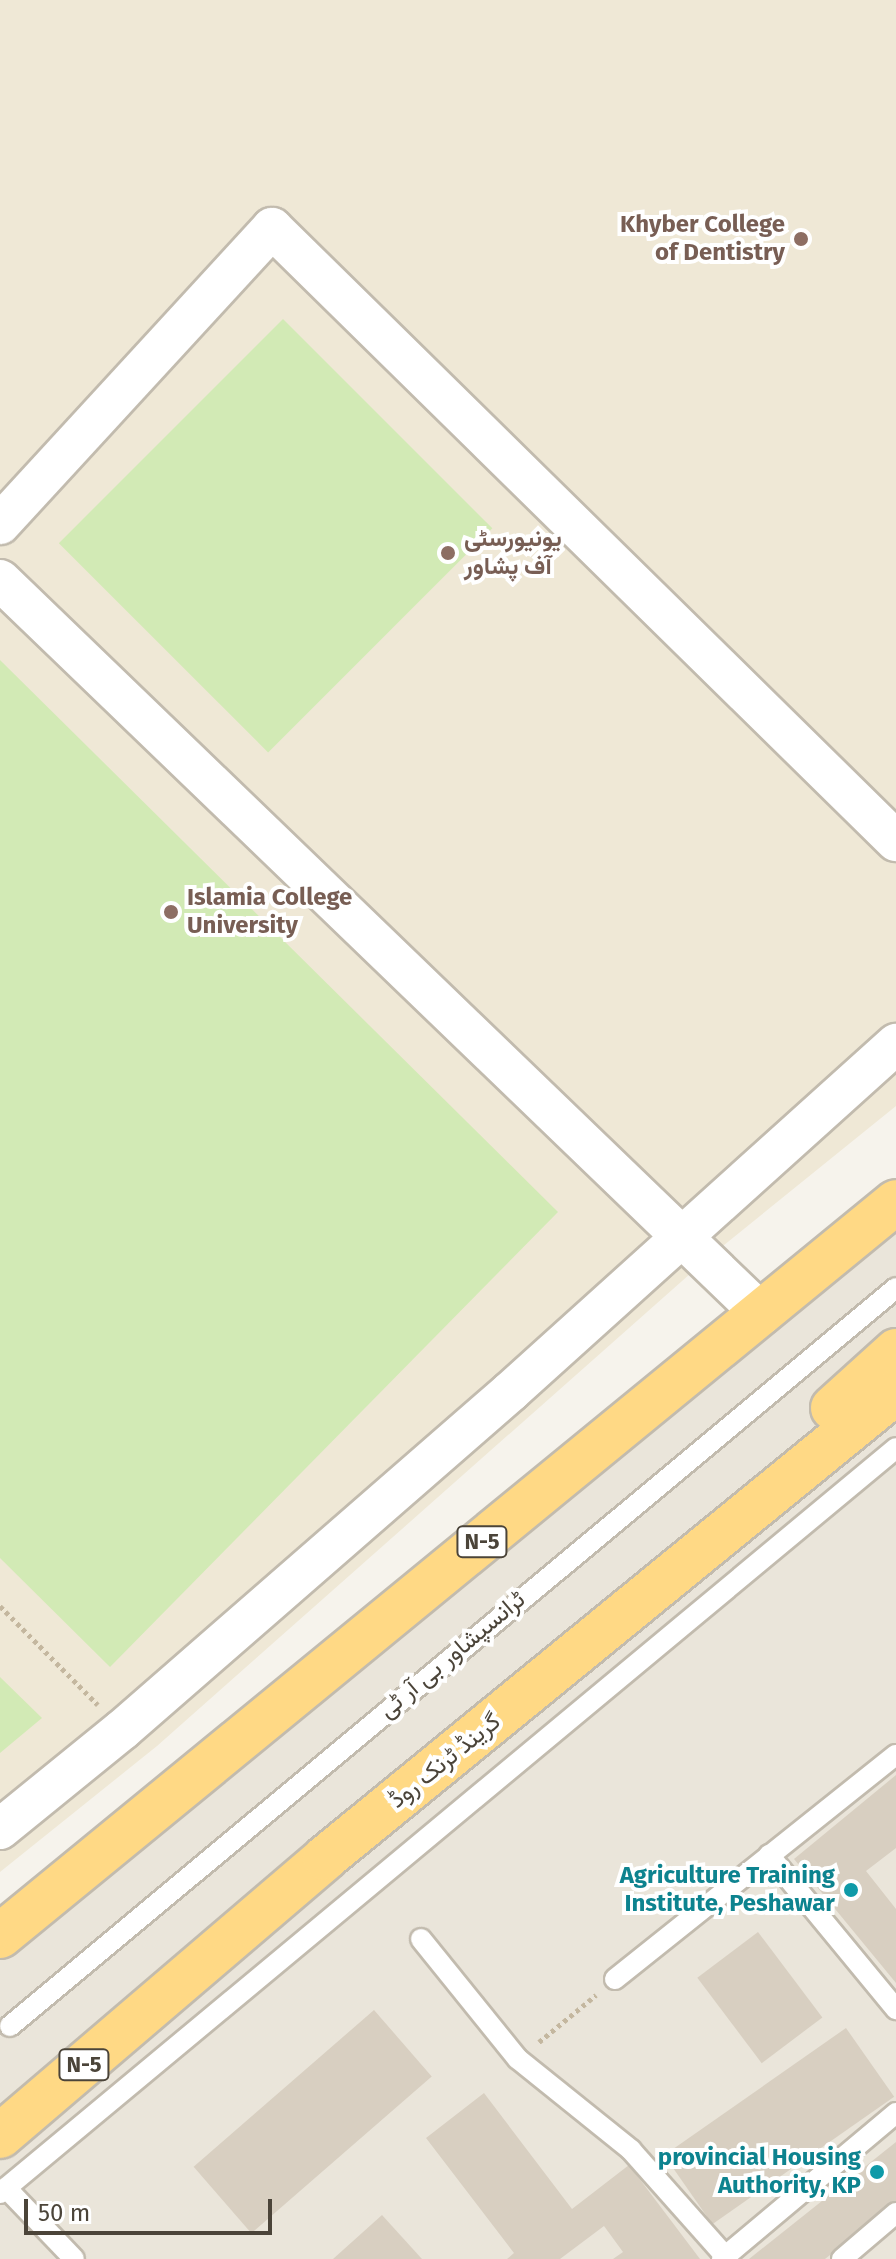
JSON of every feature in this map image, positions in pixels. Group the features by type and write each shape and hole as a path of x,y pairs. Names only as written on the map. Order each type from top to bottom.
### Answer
{"highway":[{"name":"N-5","path":"0,1936 896,1202"},
{"path":"767,1310 896,1222"},
{"path":"726,1535 764,1479 896,1351"},
{"name":"گرینڈ ٹرنک روڈ","path":"0,2136 325,1858 726,1535 896,1392"}],"street":[{"path":"0,524 272,228 896,841"},
{"path":"0,580 684,1235 767,1310"},
{"path":"0,1829 122,1730 896,1044"}],"lane":[{"name":"ٹرانسپشاور بی آر ٹی","path":"3,2031 896,1288"},
{"path":"74,2259 3,2190 896,1448"},
{"path":"615,1979 896,1755"},
{"path":"769,1855 896,2009"},
{"path":"421,1939 518,2059 631,2150 723,2258 896,2113"},
{"path":"842,2259 896,2213"}],"path":[{"path":"0,1606 122,1730"},
{"path":"518,2059 615,1979"}],"shaded area":[{"name":"یونیورسٹی آف پشاور","path":"0,0 896,0 896,1106 708,1258 157,1746 0,1872"},
{"path":"896,1204 896,2259 0,2259 0,1940"}],"green space":[{"path":"283,319 492,528 268,752 59,543"},
{"name":"Islamia College University","path":"0,660 558,1212 110,1667 0,1558"},
{"path":"0,1677 42,1718 0,1753"}],"building":[{"name":"Agriculture Training Institute, Peshawar","path":"896,1775 896,1848 866,1871 896,1909 896,1983 794,1859"},
{"path":"758,1932 822,2017 762,2063 697,1978"},
{"path":"374,2010 432,2076 251,2233 194,2167"},
{"path":"846,2028 894,2097 712,2224 664,2155"},
{"path":"484,2093 572,2209 629,2165 700,2259 613,2259 623,2252 604,2226 560,2259 507,2259 514,2253 426,2138"},
{"name":"provincial Housing Authority, KP","path":"896,2142 896,2202 825,2259 749,2259"},
{"path":"382,2215 422,2259 333,2259"}],"place":[{"name":"Khyber College of Dentistry","path":"801,239"},
{"name":"یونیورسٹی آف پشاور","path":"448,553"},
{"name":"Islamia College University","path":"171,912"},
{"name":"Agriculture Training Institute, Peshawar","path":"851,1890"},
{"name":"provincial Housing Authority, KP","path":"877,2172"}]}
